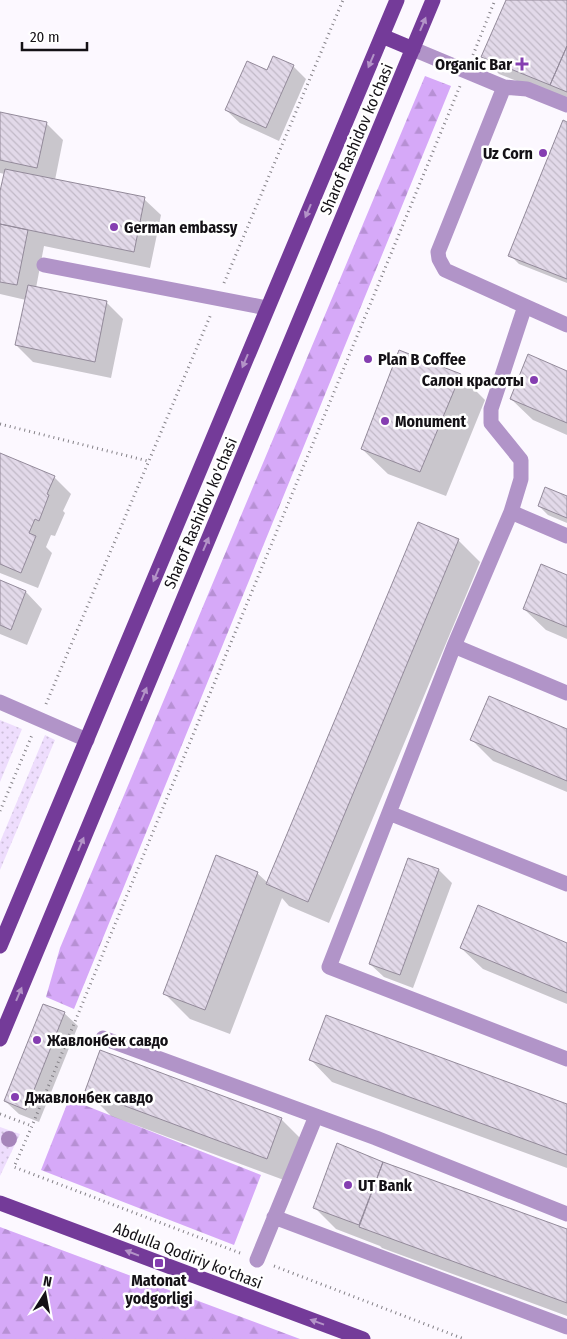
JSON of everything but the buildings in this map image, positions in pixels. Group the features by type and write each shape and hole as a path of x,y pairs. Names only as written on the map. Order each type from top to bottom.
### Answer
{"main road":[{"name":"Sharof Rashidov ko'chasi","path":"0,946 397,0"},
{"name":"Sharof Rashidov ko'chasi","path":"0,1039 433,0"},
{"path":"382,36 412,49"},
{"name":"Abdulla Qodiriy ko'chasi","path":"0,1204 363,1339"}],"street":[{"path":"412,49 504,87 527,89 567,105"},
{"path":"504,87 438,252 439,259 445,270 567,325"},
{"path":"44,265 267,308"},
{"path":"525,306 491,409 491,423 521,460 521,479 511,512 454,646 329,967 567,1059"},
{"path":"511,512 567,536"},
{"path":"454,646 567,692"},
{"path":"0,702 87,740"},
{"path":"389,813 567,884"},
{"path":"103,1038 385,1141 567,1214"},
{"path":"257,1260 316,1116"},
{"path":"274,1217 567,1327"}],"path":[{"path":"0,811 343,0"},
{"path":"14,1167 495,0"},
{"path":"0,424 148,461"},
{"path":"0,1114 32,1126"}],"shaded area":[{"path":"0,720 22,729 0,782"},
{"path":"45,735 55,740 0,870 0,842"},
{"path":"0,1127 20,1134 0,1176"}],"green space":[{"path":"425,76 451,86 74,1009 46,997 60,948"},
{"path":"69,1099 261,1175 234,1245 41,1170"},
{"path":"0,1227 300,1339 0,1339"}],"place":[{"name":"Organic Bar","path":"522,64"},
{"name":"Uz Corn","path":"543,153"},
{"name":"German embassy","path":"114,227"},
{"name":"Plan B Coffee","path":"368,359"},
{"name":"Салон красоты","path":"534,380"},
{"name":"Monument","path":"385,421"},
{"name":"Жавлонбек савдо","path":"37,1040"},
{"name":"Джавлонбек савдо","path":"15,1097"},
{"name":"UT Bank","path":"348,1185"},
{"name":"Matonat yodgorligi","path":"159,1263"}]}
